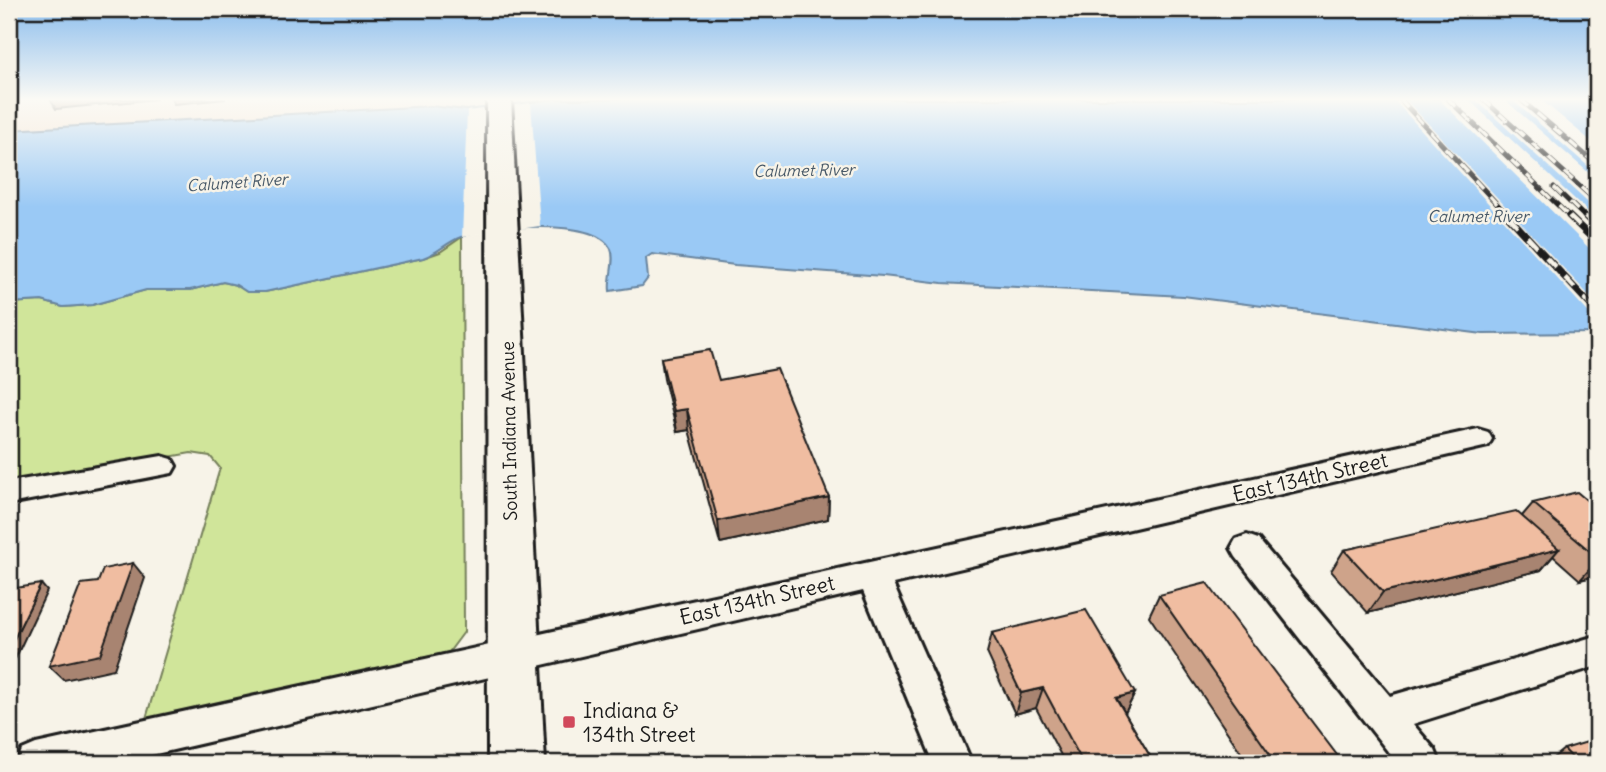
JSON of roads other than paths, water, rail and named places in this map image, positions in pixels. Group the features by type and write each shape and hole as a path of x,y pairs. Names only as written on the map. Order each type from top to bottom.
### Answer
{"main road":[{"name":"South Indiana Avenue","path":"500,135 517,763"}],"street":[{"name":"East 134th Street","path":"36,763 1478,439"},
{"path":"9,493 162,466"},
{"path":"1247,548 1421,763"},
{"path":"872,574 953,763"},
{"path":"1383,716 1596,651"}],"water":[{"name":"Calumet River","path":"9,135 1597,135 1597,333 1483,334 1183,296 942,283 735,265 652,254 646,258 648,278 642,286 610,291 612,253 601,239 585,232 540,227 475,233 456,239 423,258 265,292 247,292 236,285 223,282 190,290 146,290 92,305 63,307 42,301 9,303"}],"railway":[{"path":"1433,135 1510,218"},
{"path":"1485,135 1571,218"},
{"path":"1523,135 1597,202"},
{"path":"1562,135 1597,165"},
{"path":"1554,187 1586,218"},
{"path":"1508,216 1597,312"},
{"path":"1569,216 1597,243"},
{"path":"1585,216 1597,228"}],"place":[{"name":"Indiana & 134th Street","path":"569,722"}]}
